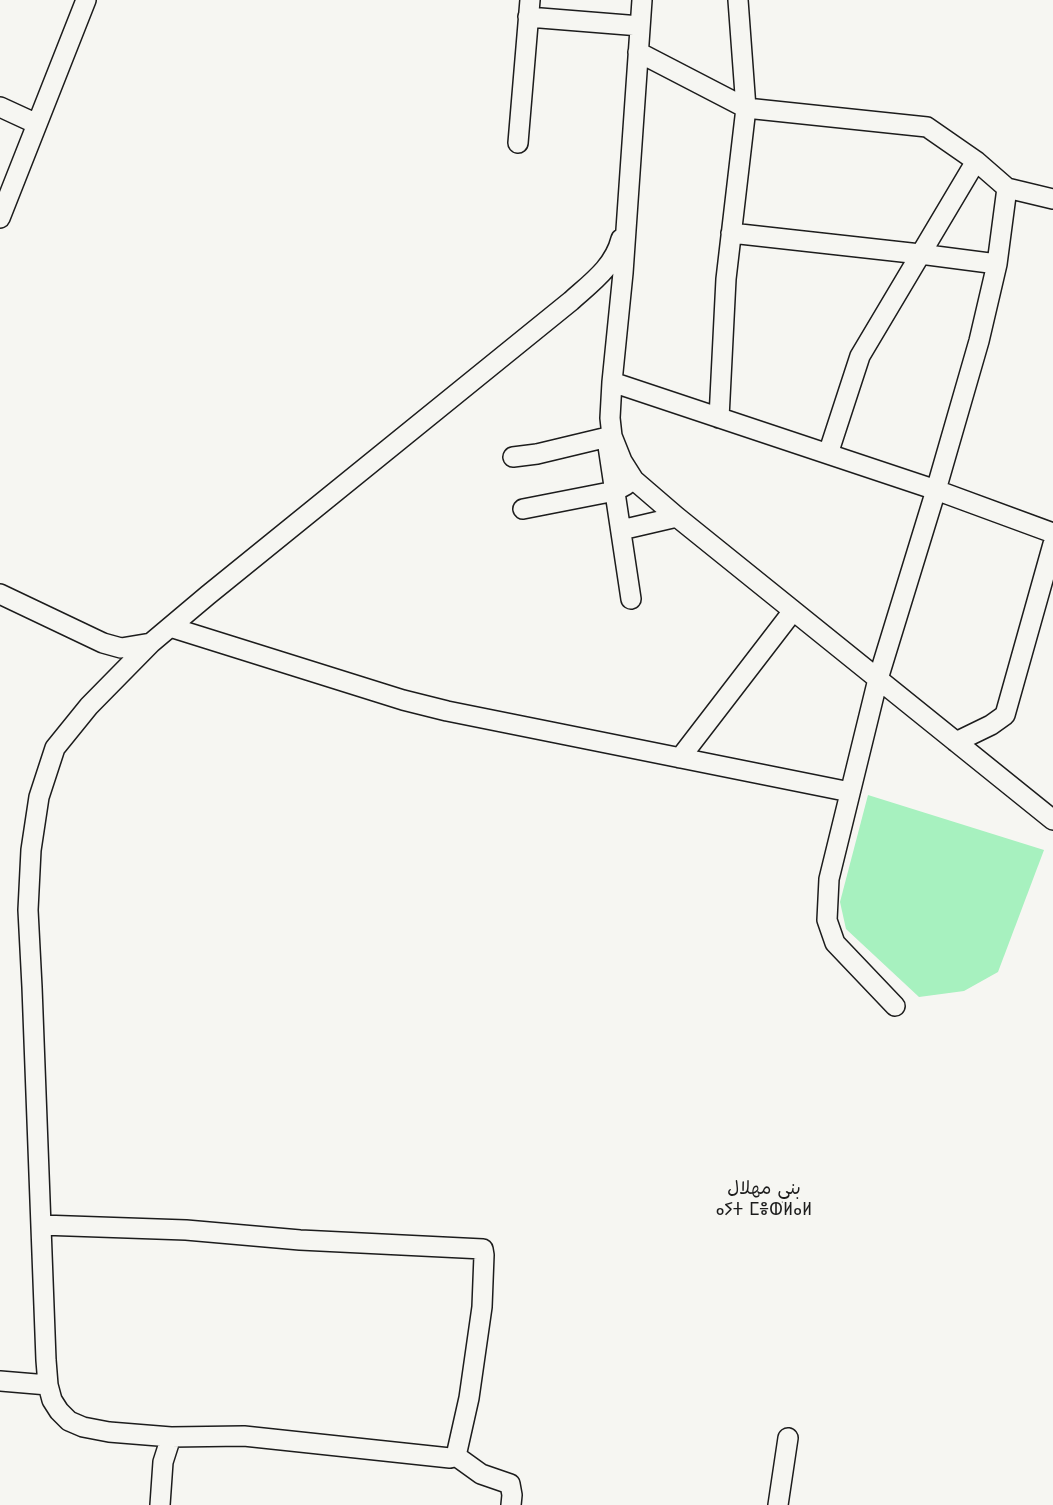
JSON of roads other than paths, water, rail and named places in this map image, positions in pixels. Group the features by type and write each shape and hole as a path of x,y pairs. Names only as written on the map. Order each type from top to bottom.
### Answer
{"street":[{"path":"0,218 86,0"},
{"path":"631,599 609,437 612,382 623,274 642,0"},
{"path":"719,418 726,279 746,108 738,0"},
{"path":"518,143 529,9 640,26"},
{"path":"638,52 746,108 927,127 976,161 1007,188 1053,199"},
{"path":"0,107 37,124"},
{"path":"828,454 860,356 976,161"},
{"path":"895,1006 835,943 827,920 829,879 878,679 979,341 997,264 1007,188"},
{"path":"456,1456 450,1458 244,1436 171,1438 109,1432 83,1427 69,1421 59,1412 52,1400 48,1385 46,1360 28,910 32,850 40,797 55,748 89,706 151,643 170,627 571,301 603,272 618,251 626,220"},
{"path":"731,232 997,264"},
{"path":"603,272 623,274"},
{"path":"612,382 936,490 1053,533"},
{"path":"513,457 537,454 609,437"},
{"path":"609,437 634,480 677,518 1053,820"},
{"path":"523,509 615,491 634,480"},
{"path":"621,530 677,518"},
{"path":"956,742 991,726 1005,715 1053,544"},
{"path":"0,594 103,643 121,648 151,643"},
{"path":"680,758 794,611"},
{"path":"170,627 402,700 447,711 850,792"},
{"path":"103,643 114,657 118,676"},
{"path":"41,1225 186,1230 300,1240 483,1249 482,1307 469,1398 456,1456"},
{"path":"0,1381 48,1385"},
{"path":"160,1505 163,1462 171,1438"},
{"path":"778,1505 788,1438"},
{"path":"456,1456 481,1474 510,1484 511,1505"}],"district":[{"name":"بني مهلال ⴰⵢⵜ ⵎⴻⵀⵍⴰⵍ","path":"764,1199"}]}
